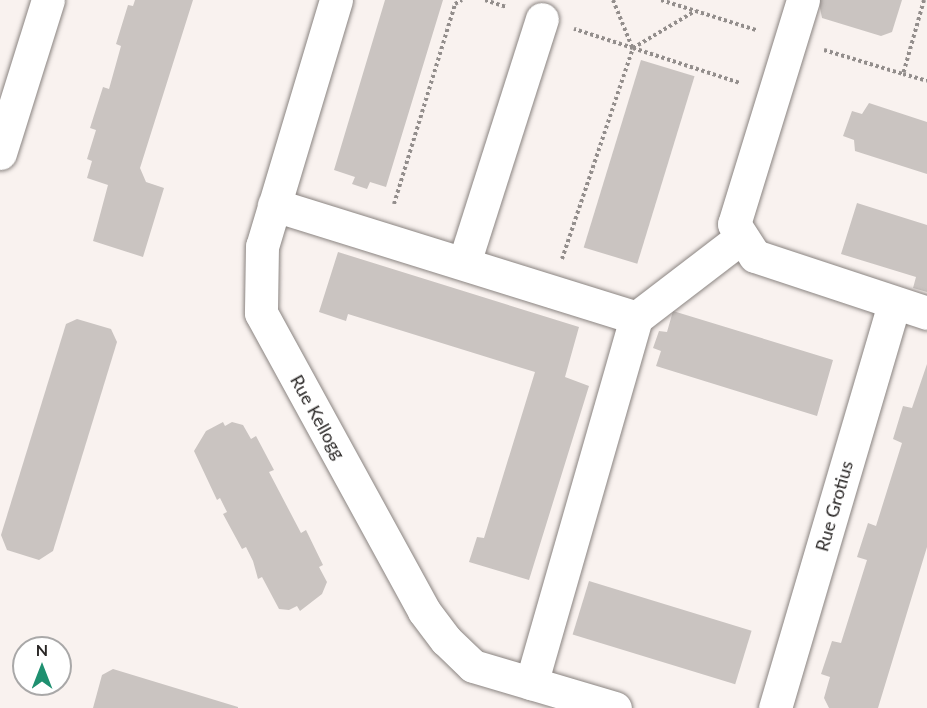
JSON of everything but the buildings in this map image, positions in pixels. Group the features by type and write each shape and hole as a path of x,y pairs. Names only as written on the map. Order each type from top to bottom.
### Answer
{"street":[{"path":"1,149 48,0"},
{"name":"Rue Kellogg","path":"336,0 262,246 261,313 424,611 473,666 597,705"},
{"path":"803,0 776,94 734,224 755,256 894,304 927,313"},
{"path":"464,263 542,19"},
{"path":"274,205 636,318"},
{"path":"531,683 636,318 742,237"},
{"name":"Rue Grotius","path":"775,708 894,304"}],"path":[{"path":"383,240 455,4 462,0"},
{"path":"485,0 776,94"},
{"path":"613,0 633,48"},
{"path":"924,0 903,74 927,81"},
{"path":"551,292 633,48 695,10"}]}
